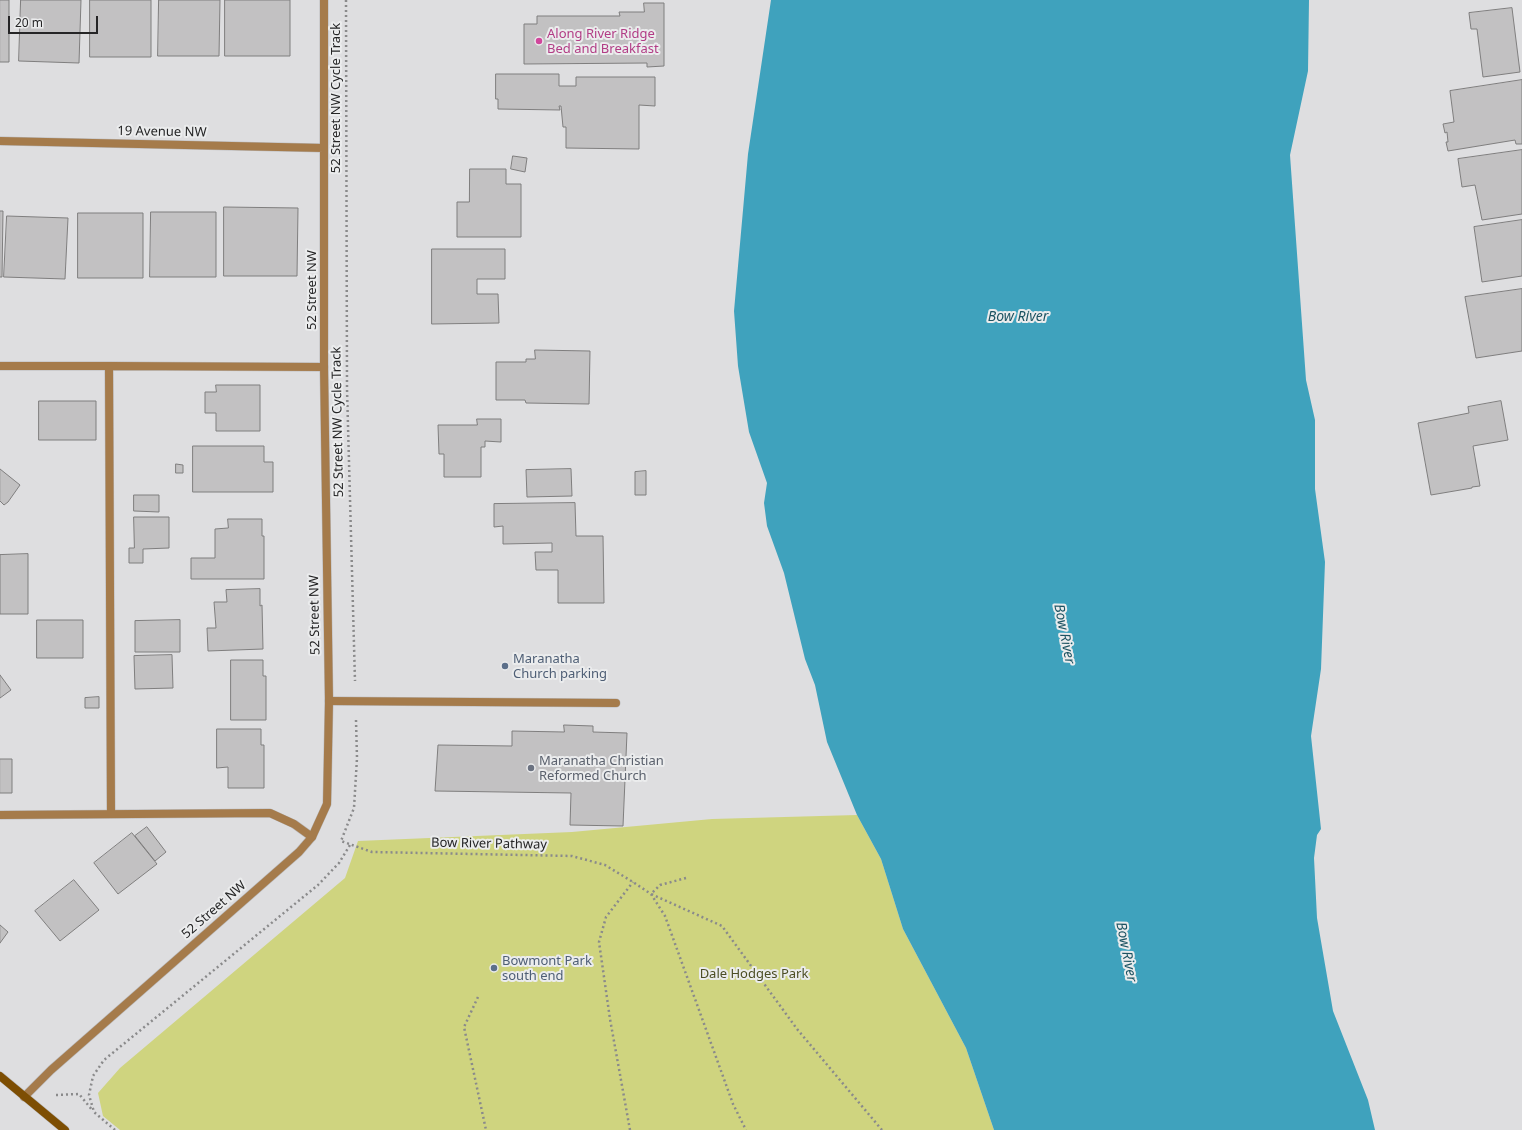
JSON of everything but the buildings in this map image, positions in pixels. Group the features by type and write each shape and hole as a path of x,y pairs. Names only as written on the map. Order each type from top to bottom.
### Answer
{"street":[{"name":"52 Street NW","path":"24,1097 51,1070 299,852 312,837 327,804 328,701 324,367 324,0"},
{"name":"19 Avenue NW","path":"0,141 324,148"},
{"path":"0,366 324,367"},
{"path":"109,366 111,814"},
{"path":"328,701 616,702"},
{"path":"0,815 270,813 294,824 312,837"},
{"path":"0,1076 65,1130"}],"path":[{"name":"52 Street NW Cycle Track","path":"341,841 354,808 357,758 347,389 346,0"},
{"name":"Bow River Pathway","path":"341,841 372,852 572,856 605,865 651,894 722,926 797,1029 882,1130"},
{"path":"94,1112 89,1095 93,1076 104,1060 318,885 339,863 350,845"},
{"path":"686,878 660,885 651,894 664,916 733,1104 746,1130"},
{"path":"630,1130 610,1019 599,942 606,916 632,882"},
{"path":"478,997 464,1027 486,1130"},
{"path":"24,1097 79,1094 94,1112 115,1130"}],"green space":[{"name":"Dale Hodges Park","path":"857,815 881,859 903,929 966,1048 994,1130 120,1130 103,1116 98,1093 120,1068 345,878 358,841 572,832 712,819"}],"water":[{"name":"Bow River","path":"771,0 1309,0 1308,71 1290,155 1306,380 1315,420 1315,489 1325,562 1321,669 1311,736 1321,829 1317,835 1314,858 1317,918 1333,1011 1368,1100 1375,1130 994,1130 966,1048 903,929 881,859 857,815 827,742 815,685 805,659 784,573 767,526 764,503 767,483 749,432 738,366 734,311 748,154"}],"place":[{"name":"Along River Ridge Bed and Breakfast","path":"539,41"},
{"name":"Maranatha Church parking","path":"505,666"},
{"name":"Maranatha Christian Reformed Church","path":"531,768"},
{"name":"Bowmont Park south end","path":"494,968"}]}
